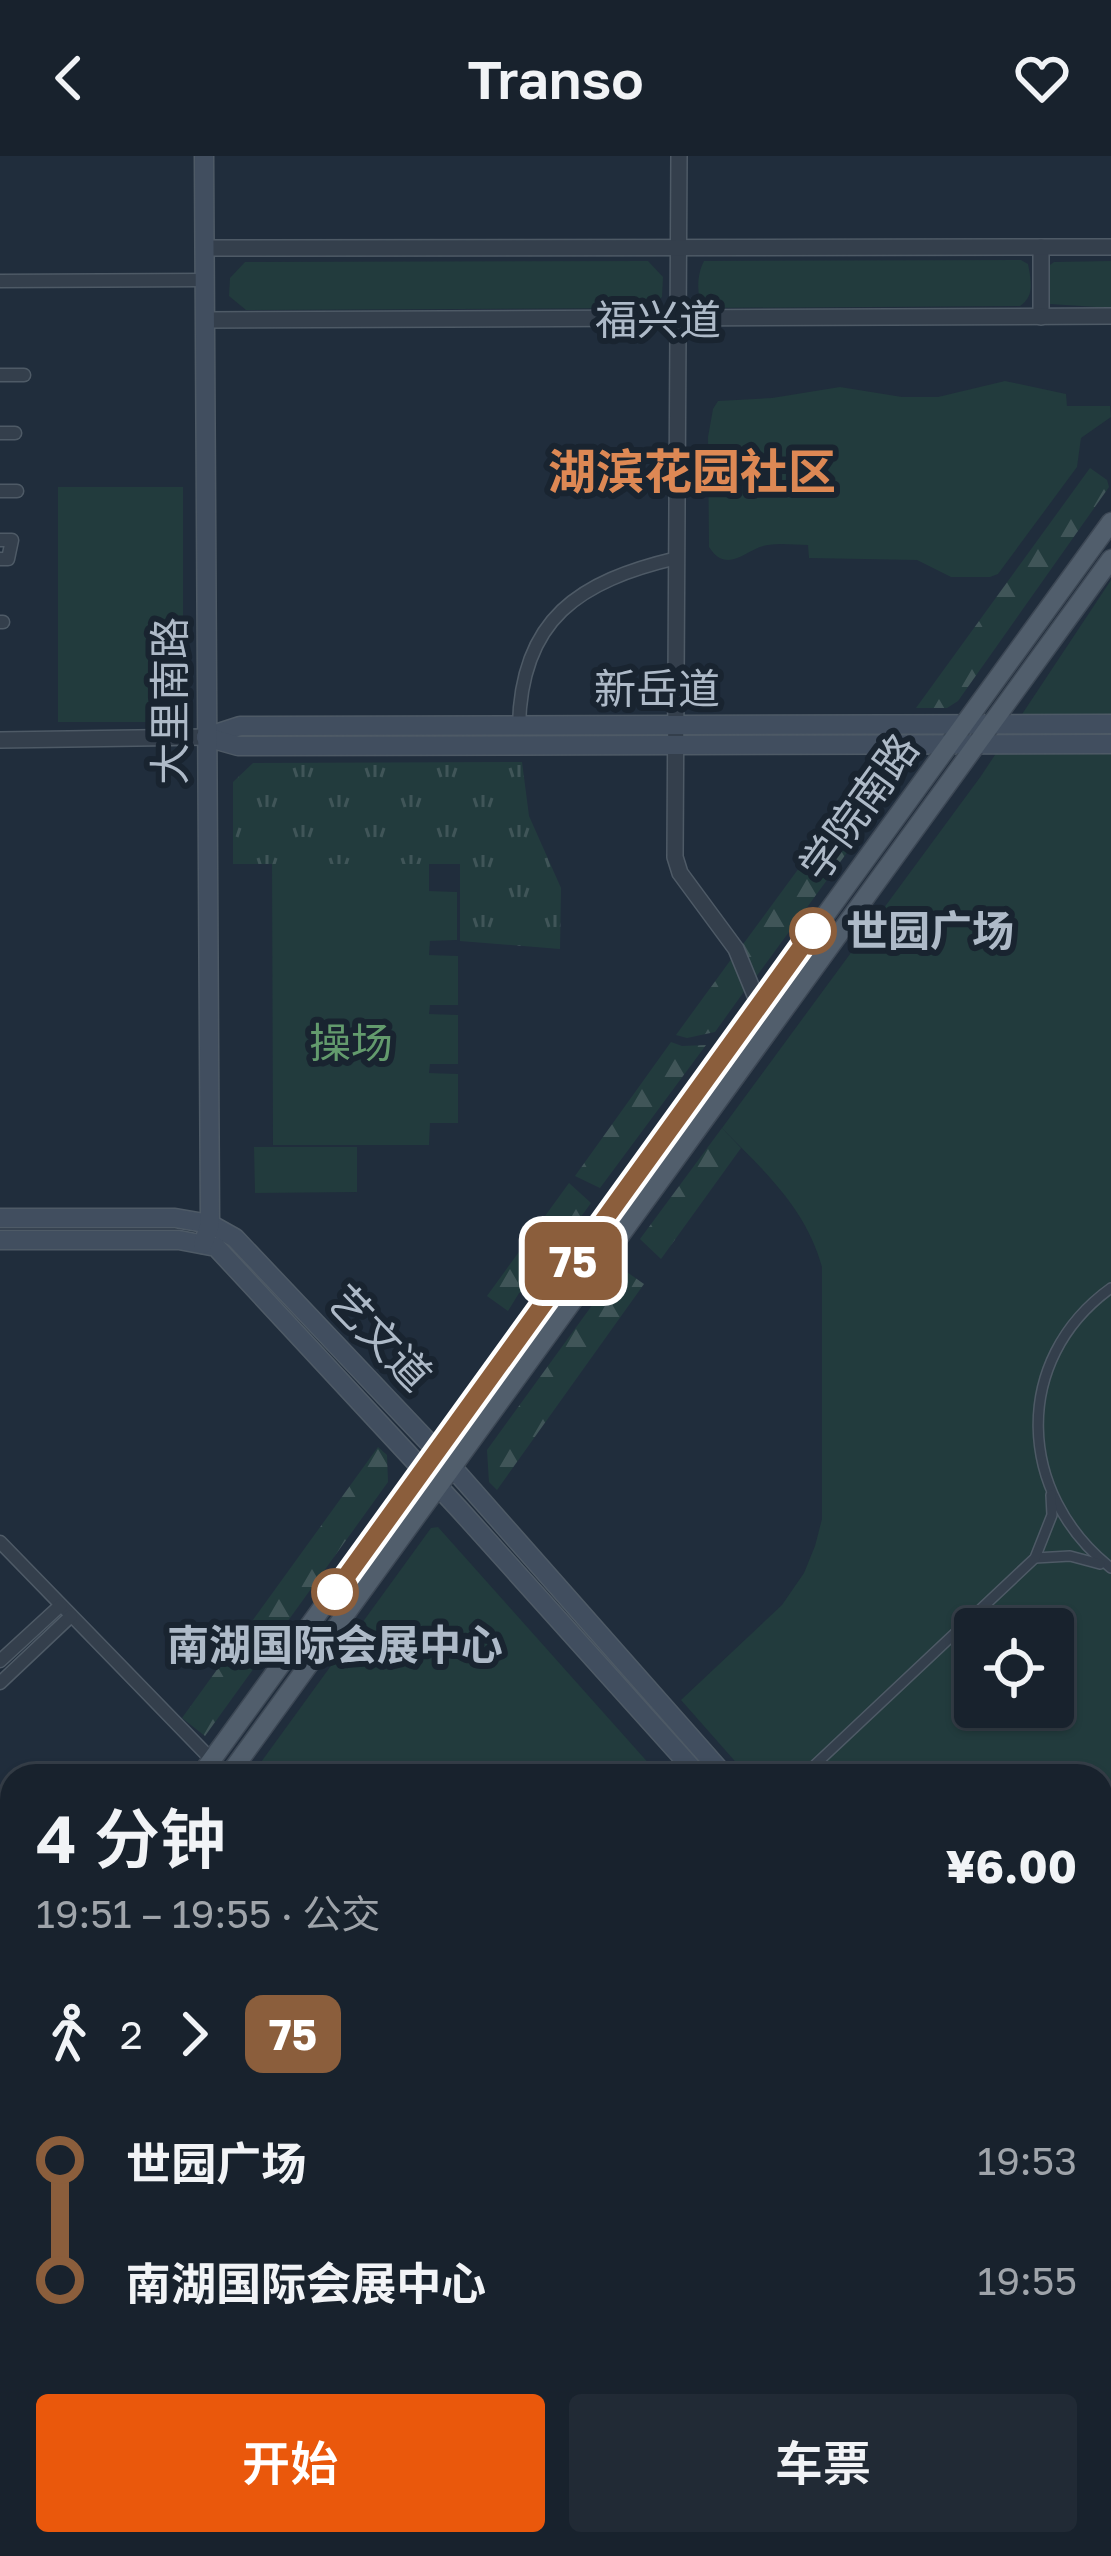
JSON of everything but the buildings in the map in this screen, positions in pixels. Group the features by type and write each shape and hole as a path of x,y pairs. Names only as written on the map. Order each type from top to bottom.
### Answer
{"main road":[{"name":"大里南路","path":"203,1244 211,1224 204,156"},
{"name":"学院南路","path":"209,1764 1111,522"},
{"name":"学院南路","path":"237,1764 1111,559"},
{"name":"新岳道","path":"206,737 238,746 963,724 1111,724"},
{"name":"新岳道","path":"206,737 240,726 519,726 949,745 1111,744"},
{"path":"0,1218 176,1218 211,1224"},
{"name":"艺文道","path":"211,1224 235,1238 437,1450 714,1764"},
{"path":"0,1240 203,1244"},
{"name":"艺文道","path":"203,1244 216,1247 688,1764"}],"street":[{"path":"679,156 676,857 680,873 736,949 759,1005"},
{"name":"福兴道","path":"205,248 1111,248"},
{"path":"1041,248 1041,317"},
{"path":"0,281 205,280"},
{"name":"福兴道","path":"205,320 1111,316"},
{"path":"0,375 24,375"},
{"path":"0,433 15,433"},
{"path":"0,490 17,490"},
{"path":"0,540 12,540 8,559 0,559"},
{"path":"519,726 522,676 530,654 553,620 606,581 677,558"},
{"name":"新岳道","path":"0,740 206,737"},
{"path":"1110,1567 1076,1534 1051,1495 1037,1425 1041,1390 1052,1357 1070,1326 1111,1288"},
{"path":"816,1764 1035,1558 1048,1532 1051,1495"},
{"path":"0,1542 202,1764"},
{"path":"1035,1558 1070,1556 1110,1567"},
{"path":"0,1661 66,1610"},
{"path":"0,1683 66,1610"}],"green space":[{"path":"1021,260 1028,264 1031,287 1020,306 703,308 698,290 704,261"},
{"path":"648,261 663,277 662,297 650,308 246,310 229,296 230,278 245,262"},
{"path":"1111,261 1111,308 1050,304 1050,265 1054,262"},
{"path":"1005,381 1066,394 1067,406 1110,406 1111,417 1081,438 1077,467 998,574 951,577 917,560 809,558 808,545 768,545 730,560 709,547 708,437 718,401 840,387 902,397 938,397"},
{"path":"1090,468 1109,487 958,701 947,708 916,708"},
{"path":"58,487 183,487 183,695 157,722 58,722"},
{"path":"1111,580 1111,1764 737,1764 681,1700 782,1605 804,1573 822,1519 822,1267 806,1226 768,1175 722,1128 981,776"},
{"path":"522,762 529,816 561,888 560,949 460,941 460,864 233,864 233,782 253,763"},
{"path":"876,763 908,767 867,823 838,815"},
{"path":"832,823 850,827 857,839 753,981 741,947"},
{"name":"操场","path":"272,864 429,864 429,891 457,892 457,940 430,941 429,955 458,956 458,1005 430,1005 429,1014 458,1015 458,1064 430,1064 429,1073 458,1074 458,1123 430,1123 429,1145 273,1145"},
{"path":"735,954 748,986 715,1032 687,1038 676,1035"},
{"path":"671,1042 706,1045 600,1188 575,1176"},
{"path":"722,1128 741,1148 661,1259 640,1239"},
{"path":"254,1147 357,1147 357,1192 255,1193"},
{"path":"569,1183 591,1203 508,1311 487,1296"},
{"path":"624,1270 644,1284 497,1490 489,1482 487,1450 617,1271"},
{"path":"378,1447 387,1455 388,1482 205,1736 182,1718"},
{"path":"438,1527 649,1764 260,1764 431,1528"}],"bus line":[{"name":"75","path":"335,1592 813,931"}],"place":[{"name":"世园广场","path":"813,931"},
{"name":"南湖国际会展中心","path":"335,1592"}],"district":[{"name":"湖滨花园社区","path":"692,472"}]}
